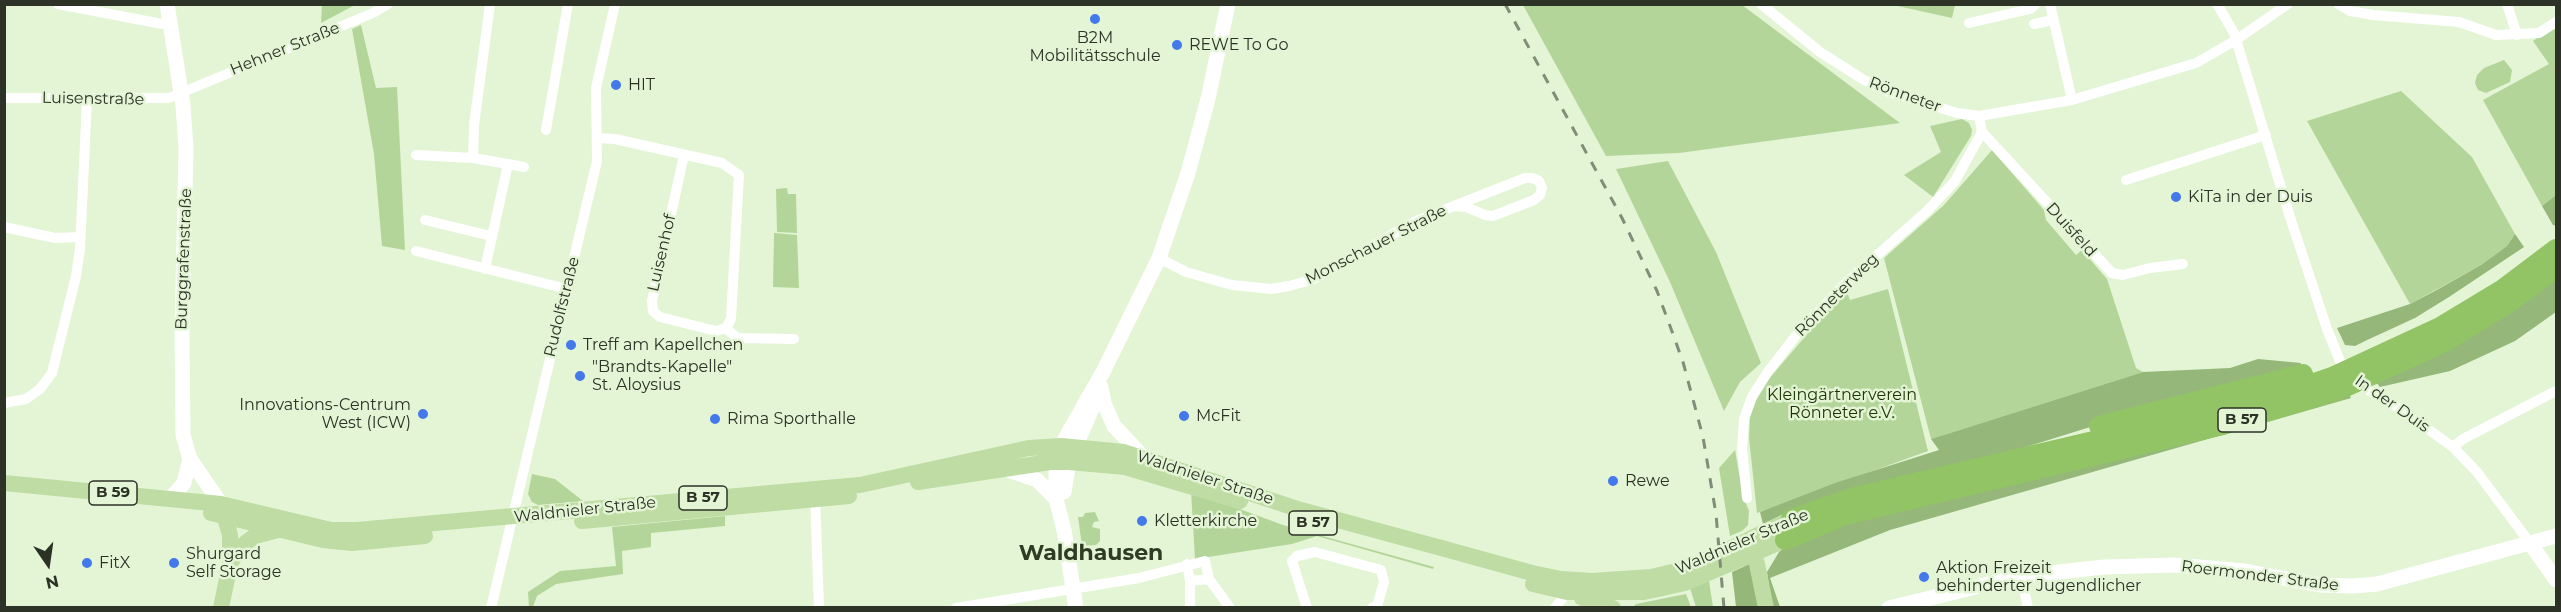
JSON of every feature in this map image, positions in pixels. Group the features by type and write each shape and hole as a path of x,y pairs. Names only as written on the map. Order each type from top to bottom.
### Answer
{"highway":[{"path":"2013,459 2097,426 2273,383 2342,363 2500,279 2556,236"},
{"name":"Waldnieler Straße","path":"1791,519 1855,497 2217,412 2280,396 2332,378 2440,327 2503,289 2556,249"},
{"name":"Waldnieler Straße","path":"1785,540 1845,515 2223,425 2337,391 2443,343 2507,304 2556,268"}],"main road":[{"name":"Burggrafenstraße","path":"166,4 181,93 186,149 182,342 183,435 190,459 223,510"},
{"path":"1076,608 1064,530 1056,499 1066,454 1159,258 1188,173 1208,99 1228,4"},
{"path":"1064,530 1066,454 1101,387 1104,370"},
{"path":"1101,387 1104,403 1114,426 1144,458"},
{"name":"Waldnieler Straße","path":"815,494 1029,448 1125,467 1334,529 1567,592 1594,594 1644,592 1675,585 1751,547 1791,519"},
{"name":"Waldnieler Straße","path":"4,483 172,497 223,510 331,530 357,530 510,522 815,494 1005,469 1066,454 1124,452 1301,510 1561,579 1612,581 1651,577 1681,570 1751,547 1785,540"},
{"path":"172,497 184,483 190,459"},
{"path":"1005,469 1037,480 1056,499"},
{"name":"Waldnieler Straße","path":"4,491 204,512 223,510 280,530 323,540 351,543 510,522"},
{"name":"B 57","path":"221,608 230,564 230,535 223,510"},
{"name":"B 57","path":"230,564 243,545 255,536 280,530"},
{"name":"Roermonder Straße","path":"1889,608 2022,576 2105,567 2174,566 2245,571 2320,585 2353,586 2403,578 2556,536"},
{"path":"1760,578 1769,560 1785,540"},
{"path":"2530,543 2556,580"},
{"path":"1751,547 1766,608"},
{"path":"1567,592 1613,608"}],"street":[{"path":"58,4 162,24 170,22"},
{"name":"Hehner Straße","path":"181,93 388,4"},
{"path":"473,158 474,127 490,4"},
{"path":"546,130 568,4"},
{"name":"Rudolfstraße","path":"491,608 597,160 596,88 615,4"},
{"name":"Rönneter","path":"1761,4 1820,52 1864,80 1900,96 1956,113 1979,116 2072,100 2196,63 2236,40 2288,4"},
{"path":"2050,4 2072,100"},
{"name":"In der Duis","path":"2217,4 2236,40 2323,319 2342,363 2352,378 2363,388 2397,408 2453,447 2477,472 2530,543"},
{"path":"2338,4 2350,11 2373,15 2459,22 2496,35 2539,33 2556,22"},
{"path":"2507,4 2517,35"},
{"path":"1969,23 2030,9 2035,5"},
{"path":"2034,24 2053,20"},
{"name":"Luisenstraße","path":"4,98 158,100 181,93"},
{"path":"4,403 26,399 40,389 52,373 76,276 81,237 87,100"},
{"path":"1979,116 1982,132"},
{"name":"Duisfeld","path":"1982,132 2112,273 2123,275 2150,268 2183,264"},
{"name":"Rönneterweg","path":"1747,498 1742,449 1744,419 1752,397 1767,373 1797,334 1848,281 1928,212 1955,181 1982,132"},
{"path":"2126,180 2266,135"},
{"path":"598,138 615,139 722,163 739,175 731,320 726,328"},
{"path":"416,155 473,158 524,167"},
{"name":"Luisenhof","path":"684,155 652,301 653,311 660,317 716,331 726,328 736,338 794,339"},
{"path":"485,269 490,236 508,164"},
{"name":"Monschauer Straße","path":"1159,258 1186,272 1232,285 1271,289 1289,286 1311,280 1414,222 1454,206 1525,178 1539,181 1542,188 1540,195 1534,201 1493,216 1466,207 1454,206"},
{"path":"425,220 490,236"},
{"path":"4,227 55,238 81,237"},
{"path":"416,251 567,289"},
{"path":"2453,447 2463,439 2556,391"},
{"path":"815,494 819,608"},
{"path":"1307,608 1292,561 1297,556 1315,552 1381,570 1384,582 1375,607"},
{"path":"957,608 1139,578 1205,561 1209,579 1230,608"},
{"path":"1187,564 1190,581 1190,608"},
{"path":"2022,576 2028,608"},
{"path":"1190,581 1209,579"},
{"path":"1556,608 1567,592"}],"green space":[{"path":"322,4 355,5 321,23"},
{"path":"1523,5 1742,5 1900,123 1679,153 1606,156"},
{"path":"1893,5 1955,5 1952,18"},
{"path":"2556,24 2556,195 2542,206 2483,100 2549,64 2533,41"},
{"path":"361,25 376,88 397,87 405,250 382,246 374,154 352,29"},
{"path":"2504,60 2512,70 2510,82 2486,93 2478,90 2475,83 2477,75 2484,68"},
{"path":"2401,91 2472,157 2515,234 2507,246 2481,265 2410,304 2307,121"},
{"path":"1962,119 1969,123 1972,130 1971,136 1933,197 1904,175 1941,152 1930,126"},
{"path":"1992,150 2044,210 2046,220 2076,255 2082,250 2107,279 2136,368 2143,372 1931,439 1884,258 1944,205"},
{"path":"1668,161 1716,252 1761,363 1740,382 1724,411 1670,282 1616,169"},
{"path":"787,188 788,194 796,194 797,233 777,232 776,189"},
{"path":"2556,195 2556,226 2553,225 2542,206"},
{"path":"774,233 797,235 799,288 773,287"},
{"path":"2515,234 2524,247 2449,297 2415,318 2355,346 2345,345 2337,328 2410,304 2433,292 2481,265 2507,246"},
{"path":"2556,273 2556,312 2515,341 2450,371 2380,387 2374,380"},
{"name":"Kleingärtnerverein Rönneter e.V.","path":"1846,289 1850,300 1888,289 1928,451 1757,513 1749,438 1750,416 1761,388"},
{"path":"2258,359 2301,363 2000,455 1763,524 1760,512 1835,483 1939,450 1931,439 2143,372 2230,368"},
{"path":"2347,391 2351,398 1890,530 1770,578 1780,607 1772,607 1767,572 1779,552 1790,543 1829,527"},
{"path":"1735,450 1743,496 1749,511 1748,525 1742,531 1730,536 1719,468"},
{"path":"532,474 555,479 583,501 538,505 532,502 528,494"},
{"path":"1191,491 1283,525 1434,567 1433,569 1317,536 1292,544 1195,559"},
{"path":"1095,512 1099,521 1094,522 1092,527 1100,529 1100,541 1096,545 1082,546 1078,517 1083,517 1085,513"},
{"path":"725,516 725,526 651,533 651,547 622,551 623,574 556,584 537,596 533,607 529,607 528,592 560,571 616,566 612,527"},
{"path":"1754,562 1764,607 1736,607 1732,572"},
{"path":"1709,581 1713,607 1696,607 1690,588"},
{"path":"1686,594 1691,607 1633,607 1636,604"}],"railway":[{"path":"1505,4 1622,218 1657,291 1670,326 1683,362 1703,437 1716,514 1724,608"}],"place":[{"name":"B2M Mobilitätsschule","path":"1095,19"},
{"name":"REWE To Go","path":"1177,45"},
{"name":"HIT","path":"616,85"},
{"name":"KiTa in der Duis","path":"2176,197"},
{"name":"Treff am Kapellchen","path":"571,345"},
{"name":"\"Brandts-Kapelle\" St. Aloysius","path":"580,376"},
{"name":"Innovations-Centrum West (ICW)","path":"423,414"},
{"name":"McFit","path":"1184,416"},
{"name":"Rima Sporthalle","path":"715,419"},
{"name":"Rewe","path":"1613,481"},
{"name":"Kletterkirche","path":"1142,521"},
{"name":"FitX","path":"87,563"},
{"name":"Shurgard Self Storage","path":"174,563"},
{"name":"Aktion Freizeit behinderter Jugendlicher","path":"1924,577"}],"district":[{"name":"Waldhausen","path":"1091,554"}]}
